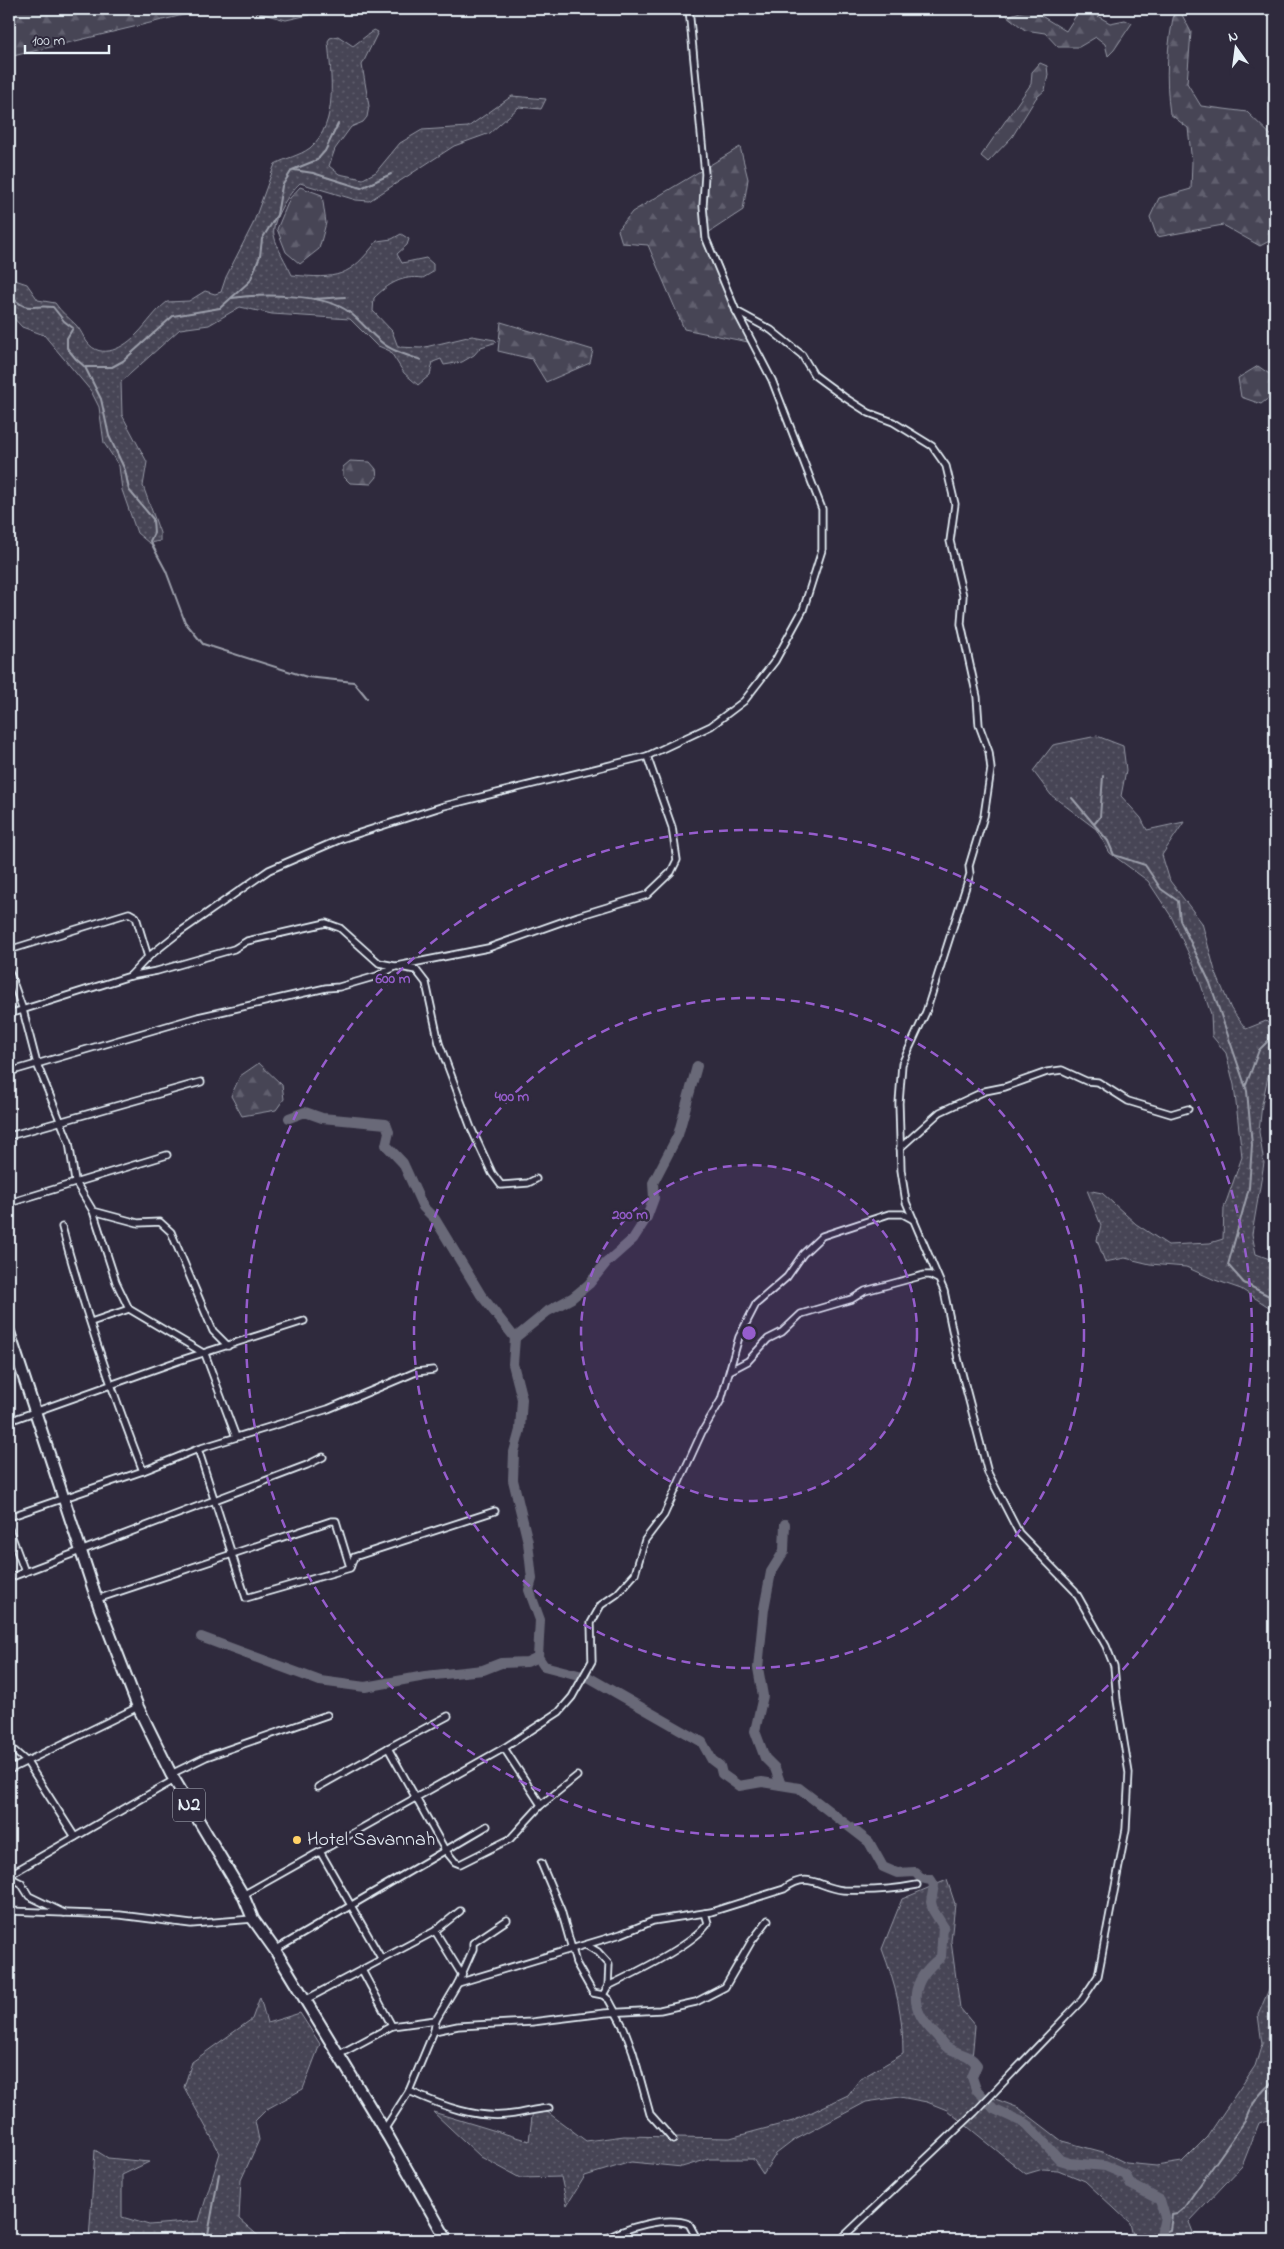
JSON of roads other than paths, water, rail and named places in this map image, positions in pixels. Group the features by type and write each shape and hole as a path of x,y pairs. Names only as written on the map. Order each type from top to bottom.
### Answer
{"highway":[{"name":"N2","path":"9,1332 80,1550 115,1651 138,1707 172,1777 243,1895 253,1919 275,1950 448,2240"}],"street":[{"path":"130,976 148,957 209,910 269,870 341,839 444,806 648,756 711,726 744,701 775,661 803,610 822,550 822,509 772,380 736,311 706,239 703,206 705,174 688,9"},
{"path":"736,311 771,330 802,355 814,375 844,397 869,413 893,422 932,446 946,466 955,504 950,540 963,596 961,624 977,697 979,725 989,752 991,769 984,816 969,866 970,874 929,1004 902,1064 899,1104 901,1170 906,1202 944,1291 958,1358 988,1473 1019,1533 1075,1592 1106,1646 1114,1666 1117,1700 1130,1773 1126,1829 1098,1976 1082,2000 984,2102 840,2240"},
{"path":"9,1072 198,1017 326,988 339,987 377,976 397,966 488,948 578,916 648,895 671,872 677,860 672,827 648,756"},
{"path":"9,950 129,913 136,916 148,957"},
{"path":"9,1014 130,976 157,971 234,949 247,941 326,923 340,928 378,963 416,970 426,983 439,1043 471,1128 492,1173 501,1185 528,1182 536,1179"},
{"path":"9,971 23,1010 37,1064 69,1142 75,1182 93,1211 116,1282 129,1309 205,1354 236,1437"},
{"path":"900,1148 940,1112 985,1091 1005,1087 1047,1072 1062,1070 1086,1081 1098,1082 1128,1101 1171,1114 1188,1109"},
{"path":"9,1136 201,1082"},
{"path":"9,1203 168,1154"},
{"path":"93,1211 138,1223 160,1222 171,1232 214,1331 228,1346"},
{"path":"243,1895 321,1853 415,1797 504,1748 559,1712 592,1661 591,1623 601,1605 617,1594 634,1574 645,1540 664,1515 702,1432 721,1400 739,1337 756,1304 787,1277 804,1254 822,1236 889,1214 903,1214 914,1220"},
{"path":"62,1228 77,1284 110,1384 143,1471"},
{"path":"731,1370 748,1361 768,1339 782,1332 801,1314 852,1299 865,1291 930,1275 938,1279"},
{"path":"91,1322 129,1309"},
{"path":"9,1421 110,1384 304,1320"},
{"path":"9,1517 143,1471 198,1449 328,1410 416,1372 434,1370"},
{"path":"198,1449 216,1499 246,1598 350,1568"},
{"path":"9,1578 307,1465 323,1457"},
{"path":"350,1568 354,1557 495,1512"},
{"path":"97,1599 231,1552 336,1521 350,1568"},
{"path":"9,1529 25,1572"},
{"path":"9,1770 138,1707"},
{"path":"68,1915 29,1896 21,1883 9,1876 206,1757 327,1715"},
{"path":"318,1787 448,1716"},
{"path":"9,1746 27,1762 75,1837"},
{"path":"388,1748 445,1850 454,1862 460,1864 510,1838 541,1805 577,1776"},
{"path":"504,1748 541,1805"},
{"path":"275,1950 487,1826"},
{"path":"321,1853 382,1958"},
{"path":"541,1863 561,1910 571,1949 589,1988 593,1993 604,1995 616,2013 633,2052 650,2114 673,2140"},
{"path":"458,1983 586,1945 653,1921 705,1912 784,1889 794,1882 815,1880 840,1890 888,1891 917,1885"},
{"path":"9,1911 68,1915 120,1915 191,1924 253,1919"},
{"path":"305,2000 435,1931 460,1911"},
{"path":"608,1986 650,1965 700,1932 708,1923 705,1912"},
{"path":"384,2130 409,2091 434,2031 436,2020 462,1976 473,1949 473,1943 507,1920"},
{"path":"434,2031 458,2026 532,2022 558,2017 660,2010 710,1996 725,1987 751,1942 768,1920"},
{"path":"435,1931 462,1976"},
{"path":"586,1945 598,1952 610,1964 608,1986 604,1995"},
{"path":"362,1970 392,2026"},
{"path":"338,2055 392,2026 436,2020"},
{"path":"409,2091 438,2104 484,2115 515,2114 527,2110 549,2108"},
{"path":"604,2240 629,2228 678,2221 690,2224 695,2235 692,2240"}],"waterway":[{"path":"9,295 26,306 53,307 64,321 73,328 67,338 67,348 85,367 112,367 123,361 173,316 220,308 250,281 260,256 262,239 277,215 282,186 292,170 317,160 325,151 338,124"},
{"path":"294,170 313,173 361,188 391,174"},
{"path":"232,298 292,296 324,301 349,312 384,344 421,360"},
{"path":"314,299 345,297"},
{"path":"85,367 101,399 109,436 125,470 129,490 153,519 154,533 150,541 166,571 185,622 203,644 307,677 354,682 367,698"},
{"path":"1095,823 1100,817 1103,776"},
{"path":"1072,798 1108,841 1114,855 1145,865 1161,889 1178,901 1180,920 1210,983 1247,1091 1252,1145 1249,1188 1228,1265 1244,1283 1275,1299"},
{"path":"1246,1085 1259,1050 1275,1034"},
{"path":"515,1338 548,1311 572,1298 589,1284 606,1263 633,1239 647,1217 654,1198 653,1183 678,1135 697,1066"},
{"path":"289,1118 305,1112 322,1118 386,1124 389,1132 386,1145 403,1163 423,1207 435,1219 481,1295 515,1338 513,1364 522,1399 520,1430 514,1452 513,1480 528,1542 532,1579 529,1590 540,1620 538,1657 544,1666 590,1678 702,1742 712,1760 720,1766 722,1774 739,1786 762,1782 799,1788 869,1842 883,1867 897,1873 915,1872 921,1878 931,1880 934,1885 931,1902 933,1910 943,1926 941,1957 923,1975 916,1994 916,2004 926,2024 946,2047 974,2061 977,2065 972,2077 976,2089 994,2109 1027,2124 1060,2160 1070,2163 1105,2166 1126,2175 1130,2184 1160,2200 1165,2217 1160,2240"},
{"path":"781,1785 775,1768 765,1758 755,1731 763,1696 758,1668 764,1609 771,1572 784,1551 785,1524"},
{"path":"201,1637 320,1681 365,1687 425,1676 483,1670 501,1663 527,1662 538,1657"},
{"path":"1161,2233 1170,2230 1172,2215 1177,2214 1183,2209 1245,2121 1256,2100 1272,2083 1275,2077"},
{"path":"207,2240 219,2174"}],"place":[{"name":"Hotel Savannah","path":"297,1840"}]}
